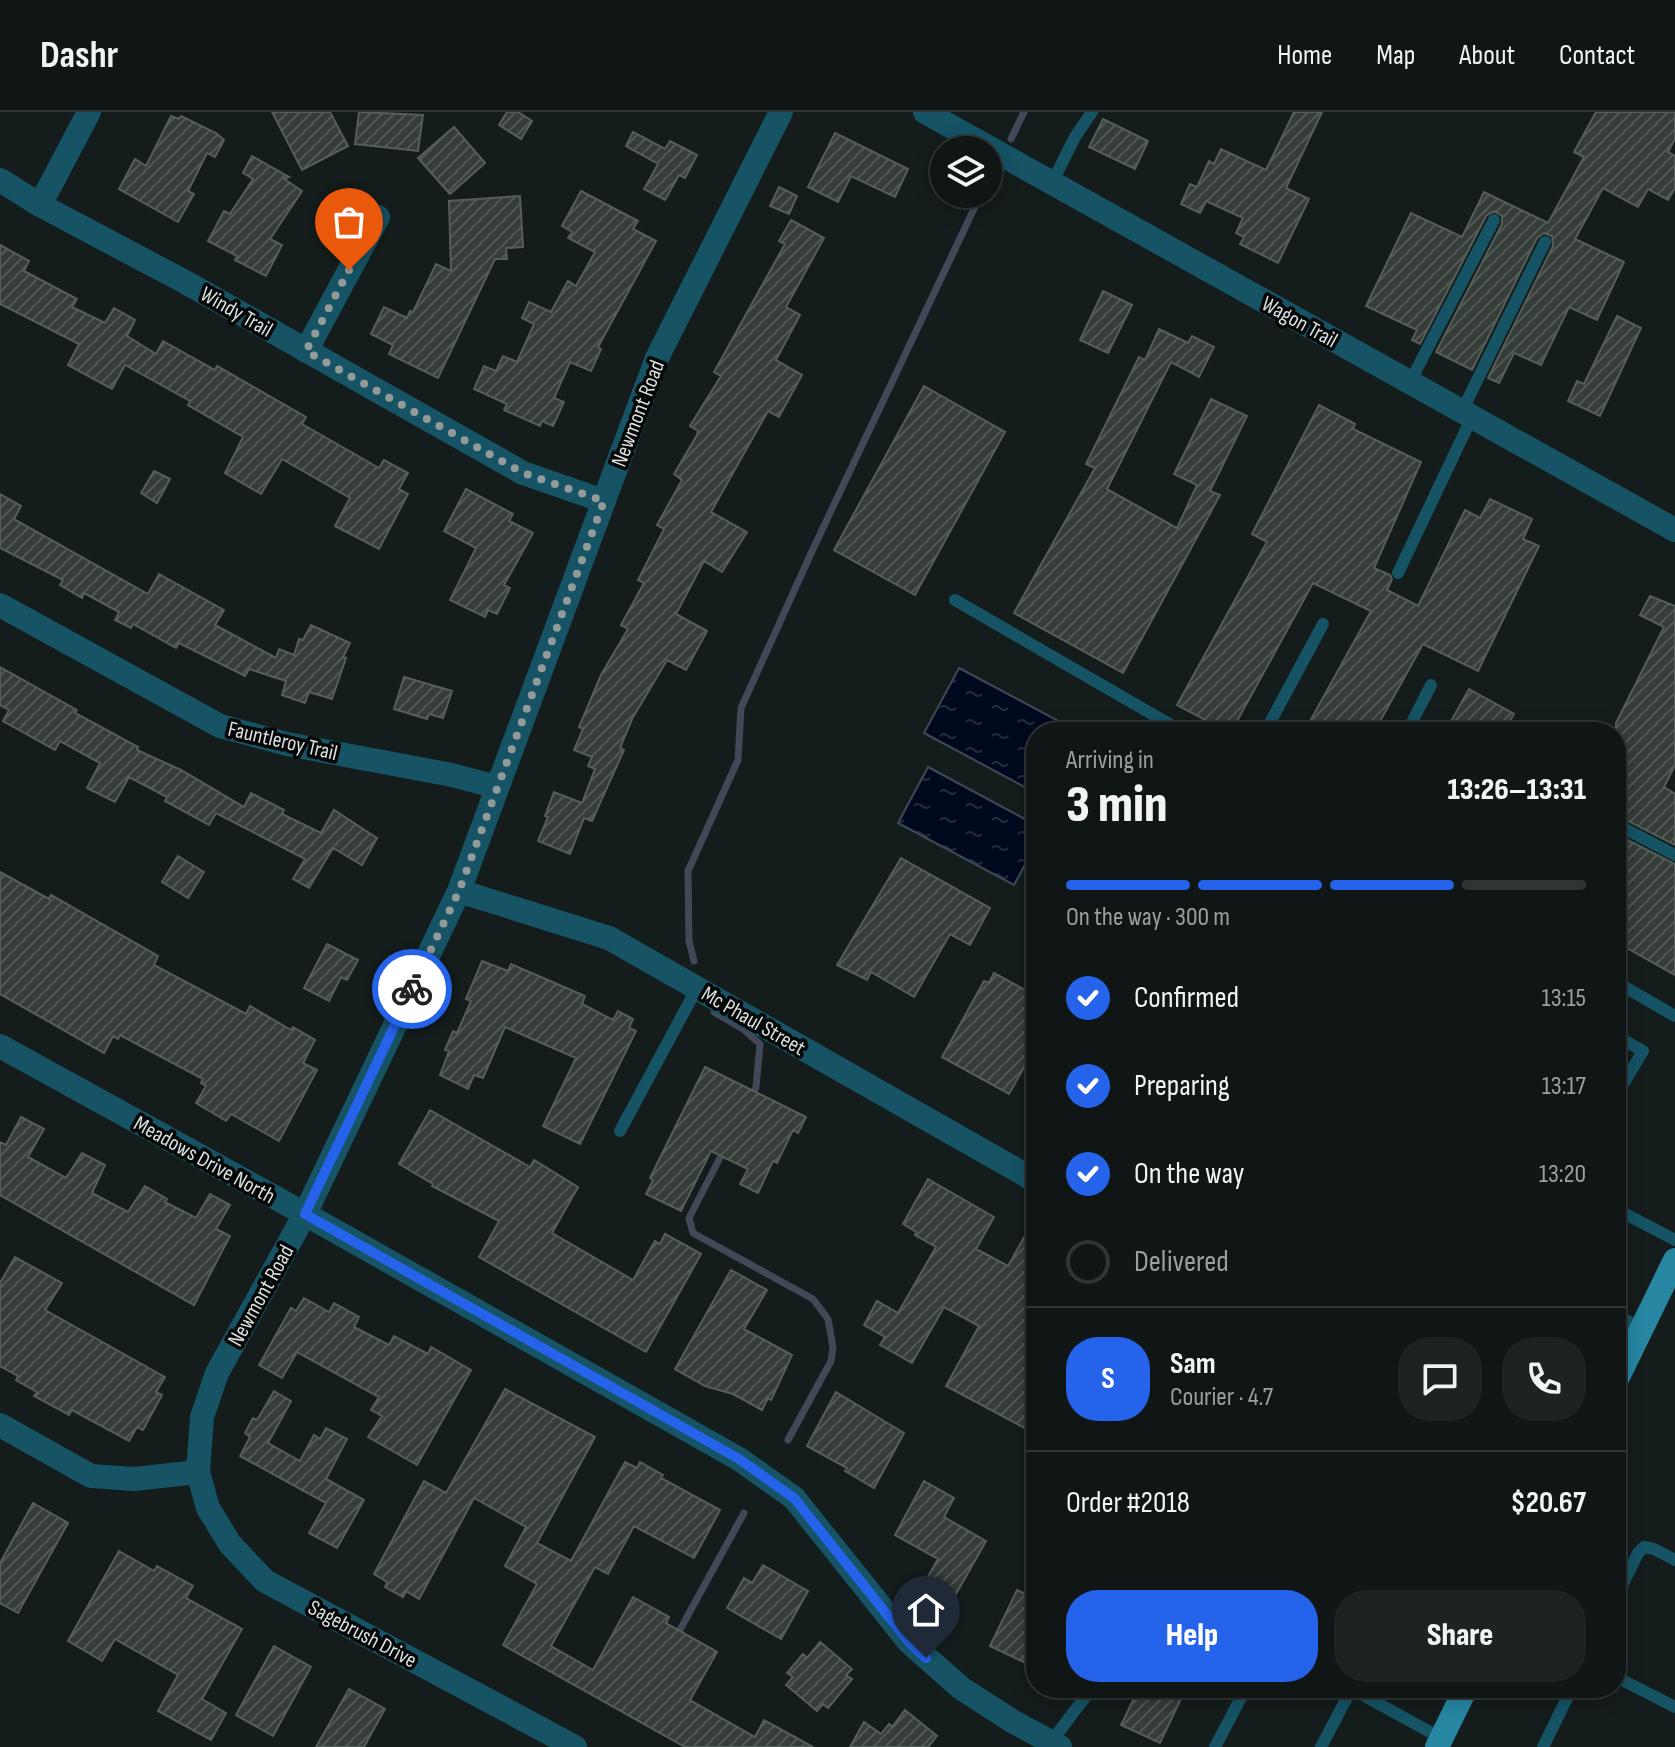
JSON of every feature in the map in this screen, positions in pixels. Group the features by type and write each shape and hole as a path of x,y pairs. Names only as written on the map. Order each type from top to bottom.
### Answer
{"main road":[{"path":"1626,1360 1675,1260"},
{"path":"1439,1742 1461,1698"}],"street":[{"path":"40,205 89,112"},
{"name":"Newmont Road","path":"198,1472 202,1417 217,1373 305,1214 459,891 657,358 781,112"},
{"name":"Wagon Trail","path":"925,112 1675,530"},
{"name":"Windy Trail","path":"0,180 523,473 604,501"},
{"path":"306,351 378,217"},
{"name":"Fauntleroy Trail","path":"0,605 220,726 287,744 452,775 497,787"},
{"name":"Mc Phaul Street","path":"459,891 609,938 1026,1175"},
{"name":"Meadows Drive North","path":"0,1046 739,1459 794,1498 909,1642 961,1688 1012,1721 1056,1744"},
{"path":"0,1425 91,1476 134,1479 198,1472"},
{"name":"Sagebrush Drive","path":"198,1472 208,1508 215,1520 230,1544 265,1581 575,1747"}],"lane":[{"path":"1052,183 1075,137 1092,112"},
{"path":"1410,382 1494,220"},
{"path":"1398,573 1545,242"},
{"path":"955,600 1166,722"},
{"path":"1270,722 1323,624"},
{"path":"1412,722 1431,685"},
{"path":"1626,829 1675,855"},
{"path":"620,1131 697,988"},
{"path":"1626,988 1675,1016"},
{"path":"1626,1042 1643,1051 1626,1079"},
{"path":"1626,1214 1675,1240"},
{"path":"1626,1320 1641,1329"},
{"path":"1626,1578 1644,1547 1675,1560"},
{"path":"1626,1682 1675,1707"},
{"path":"1056,1744 1086,1698"},
{"path":"1215,1747 1241,1698"},
{"path":"1321,1747 1347,1698"},
{"path":"1368,1698 1439,1742"},
{"path":"1543,1747 1567,1698"}],"water":[{"path":"959,668 1060,722 1026,722 1026,788 924,733"},
{"path":"928,767 1026,820 1026,863 1014,885 898,823"}],"building":[{"path":"272,112 330,112 348,146 302,170"},
{"path":"359,112 423,115 418,151 355,144"},
{"path":"507,112 518,112 532,121 521,139 499,125"},
{"path":"1294,112 1322,112 1286,188 1309,199 1278,263 1240,244 1244,237 1236,233 1243,218 1206,201 1200,213 1181,204 1190,184 1197,187 1209,161 1214,164 1221,149 1266,170"},
{"path":"1596,112 1675,112 1675,139 1668,152 1675,156 1675,188 1668,200 1648,189 1638,207 1603,188 1575,239 1624,262 1597,320 1569,307 1541,365 1514,353 1499,383 1488,378 1553,246 1552,236 1544,233 1537,238 1472,370 1436,352 1502,224 1502,216 1494,211 1486,216 1420,344 1412,340 1417,330 1366,306 1411,213 1462,237 1484,192 1548,223 1584,157 1574,152"},
{"path":"171,116 179,119 181,116 224,140 215,157 207,153 188,191 194,194 178,222 119,189 135,159 146,166"},
{"path":"1103,119 1148,141 1135,169 1089,147"},
{"path":"454,127 485,163 450,194 418,158"},
{"path":"633,132 665,149 670,141 697,155 685,178 679,175 665,200 644,189 658,164 626,146"},
{"path":"835,133 908,169 895,197 851,176 838,202 808,187"},
{"path":"252,156 289,177 284,179 302,191 270,239 282,245 266,276 208,241 224,211 230,214 253,179 243,173"},
{"path":"779,187 797,196 789,214 770,206"},
{"path":"581,191 638,221 633,229 656,241 598,347 601,349 591,371 570,362 554,398 564,402 553,426 542,421 540,426 504,410 507,404 474,389 484,366 496,371 503,356 517,362 534,324 522,318 529,302 551,312 568,281 576,286 595,252 568,238 572,232 562,226"},
{"path":"520,196 523,247 506,248 507,259 495,259 438,378 389,354 393,345 371,334 384,307 407,318 410,311 413,312 436,264 451,271 449,201"},
{"path":"791,220 824,238 786,307 800,315 776,360 802,375 779,417 768,411 711,512 747,532 722,572 704,561 676,614 707,631 686,670 667,660 632,719 620,748 624,750 592,821 584,818 570,854 538,841 548,817 545,816 554,792 582,803 595,769 588,766 592,757 574,750 583,729 579,727 601,675 628,629 621,625 644,583 638,580 664,529 657,525 682,480 674,474 697,435 698,431 690,426 721,376 714,372 785,244 779,241"},
{"path":"0,245 29,261 24,271 77,299 72,307 105,323 114,308 135,320 127,336 156,354 163,341 215,370 217,366 306,417 302,424 379,468 384,460 408,473 399,489 408,494 379,549 335,526 350,498 282,459 261,494 225,473 243,437 188,405 190,401 125,365 112,389 68,365 79,344 0,304"},
{"path":"1103,291 1132,305 1108,353 1080,340"},
{"path":"1617,316 1641,328 1600,416 1568,401 1577,381 1584,384"},
{"path":"1159,329 1188,343 1192,336 1214,347 1199,377 1171,362 1107,489 1177,528 1197,485 1174,474 1211,399 1247,416 1210,491 1220,495 1123,673 1014,613 1095,468 1086,464 1139,357 1145,360"},
{"path":"924,386 1005,432 915,595 834,550"},
{"path":"1319,405 1355,424 1353,429 1421,462 1374,568 1390,575 1392,579 1387,590 1418,606 1465,510 1480,518 1490,499 1532,519 1523,539 1539,546 1478,671 1423,644 1380,722 1310,722 1371,611 1313,583 1237,722 1209,722 1177,705 1267,542 1252,534"},
{"path":"154,471 170,479 157,503 141,493"},
{"path":"466,489 513,514 509,521 533,533 504,585 510,588 497,614 488,610 485,617 450,600 476,548 444,531"},
{"path":"0,494 21,506 14,519 148,594 159,574 224,610 215,625 276,658 279,649 294,655 299,639 303,640 311,625 350,643 332,699 309,692 305,703 282,695 286,681 249,669 245,676 179,643 176,648 133,624 131,628 115,620 119,612 84,593 82,598 60,585 63,580 0,548"},
{"path":"1650,596 1675,606 1675,765 1664,787 1675,794 1675,845 1626,820 1626,722 1616,722 1664,627 1640,615"},
{"path":"0,667 77,710 75,713 138,747 137,750 181,770 244,807 251,793 284,810 282,814 321,833 334,810 377,838 362,865 333,848 309,888 293,879 305,859 216,813 209,825 165,801 167,797 129,777 115,802 87,788 100,763 60,741 55,750 3,721 9,710 0,705"},
{"path":"404,677 452,691 443,718 429,714 427,719 394,709"},
{"path":"1469,689 1514,714 1510,722 1451,722"},
{"path":"1626,839 1675,864 1675,975 1626,948"},
{"path":"178,856 204,872 188,898 162,882"},
{"path":"901,858 990,908 970,945 950,934 914,997 871,972 867,980 837,965"},
{"path":"0,872 49,899 51,895 158,956 154,965 246,1014 250,1006 315,1040 303,1063 317,1070 279,1141 231,1114 226,1121 196,1103 206,1086 201,1083 203,1079 120,1035 118,1039 113,1036 104,1053 0,994"},
{"path":"327,944 358,960 347,980 341,977 329,1001 304,988"},
{"path":"482,961 508,971 511,964 585,996 582,1004 613,1020 618,1011 633,1019 629,1028 636,1031 580,1144 543,1126 576,1058 505,1027 483,1078 474,1075 468,1089 440,1075 449,1051 445,1050 453,1031 457,1033 471,1001 466,999"},
{"path":"994,973 1026,991 1026,1064 1009,1094 942,1057 984,981 989,983"},
{"path":"705,1067 806,1117 798,1133 793,1130 777,1163 773,1161 758,1193 740,1184 748,1169 711,1151 681,1211 646,1194 653,1180 650,1178"},
{"path":"430,1110 530,1167 534,1160 578,1187 552,1233 633,1280 655,1241 660,1244 665,1234 701,1254 646,1352 479,1257 499,1221 432,1186 399,1164"},
{"path":"21,1117 44,1129 28,1157 66,1178 82,1153 105,1165 92,1193 128,1212 145,1186 167,1199 165,1202 196,1218 210,1194 230,1205 216,1229 230,1236 194,1305 0,1195 0,1142 6,1145"},
{"path":"928,1179 994,1217 976,1249 1008,1266 1026,1234 1026,1429 946,1386 979,1326 944,1307 912,1363 880,1345 885,1337 864,1325 877,1301 898,1313 936,1247 903,1224"},
{"path":"15,1257 62,1283 45,1310 165,1377 156,1392 162,1395 143,1430 137,1427 129,1441 72,1410 69,1415 34,1396 37,1392 0,1366 0,1283"},
{"path":"731,1270 767,1290 744,1329 792,1355 771,1400 768,1398 762,1410 733,1394 705,1386 675,1369"},
{"path":"304,1298 329,1312 334,1303 359,1317 354,1327 389,1345 394,1336 428,1354 431,1347 471,1370 417,1465 368,1437 382,1416 371,1410 379,1397 297,1352 282,1378 259,1365 291,1308 296,1311"},
{"path":"505,1389 595,1437 537,1543 571,1561 625,1462 637,1468 640,1462 663,1475 661,1478 720,1510 694,1558 634,1526 608,1574 595,1567 551,1646 593,1670 633,1597 669,1617 666,1623 717,1652 690,1700 755,1737 764,1720 813,1747 685,1747 503,1645 537,1584 505,1566 526,1527 474,1498 419,1599 406,1591 403,1597 385,1587 387,1582 374,1574 424,1481 446,1493"},
{"path":"274,1391 291,1401 268,1443 300,1461 314,1435 320,1439 326,1428 347,1439 326,1479 364,1500 337,1548 309,1533 326,1503 240,1456 250,1437 245,1433 253,1418 257,1420"},
{"path":"836,1392 904,1433 874,1488 845,1471 847,1468 807,1446"},
{"path":"924,1481 954,1498 944,1517 986,1541 956,1594 927,1578 938,1559 895,1535"},
{"path":"33,1503 68,1523 18,1613 0,1603 0,1563"},
{"path":"119,1551 154,1571 157,1566 193,1586 186,1598 242,1629 202,1699 226,1713 211,1740 158,1711 178,1675 115,1639 102,1661 68,1641"},
{"path":"763,1565 808,1591 781,1639 727,1608 744,1578 752,1583"},
{"path":"1017,1590 1026,1594 1026,1663 990,1646"},
{"path":"820,1642 852,1669 846,1675 852,1679 828,1708 823,1704 817,1711 786,1685 793,1677 787,1673 803,1654 807,1658"},
{"path":"274,1646 311,1667 273,1736 236,1715"},
{"path":"349,1689 385,1709 364,1747 316,1747"},
{"path":"1134,1698 1181,1698 1160,1743 1121,1725"},
{"path":"905,1710 937,1736 928,1747 850,1747 864,1722 881,1734 889,1724 892,1727"}],"waterway":[{"path":"1011,139 1024,112"},
{"path":"694,961 689,941 688,871 738,760 741,708 974,208"},
{"path":"714,1012 743,1029 760,1044 756,1087 750,1100"},
{"path":"724,1150 689,1218 693,1233 813,1299 828,1319 833,1347 831,1361 788,1440"},
{"path":"676,1637 744,1513"}],"way so far":[{"path":"349,270 306,351 523,473 604,501 459,891 412,989"}],"route":[{"path":"412,989 305,1214 739,1459 794,1498 909,1642 926,1658"}]}
